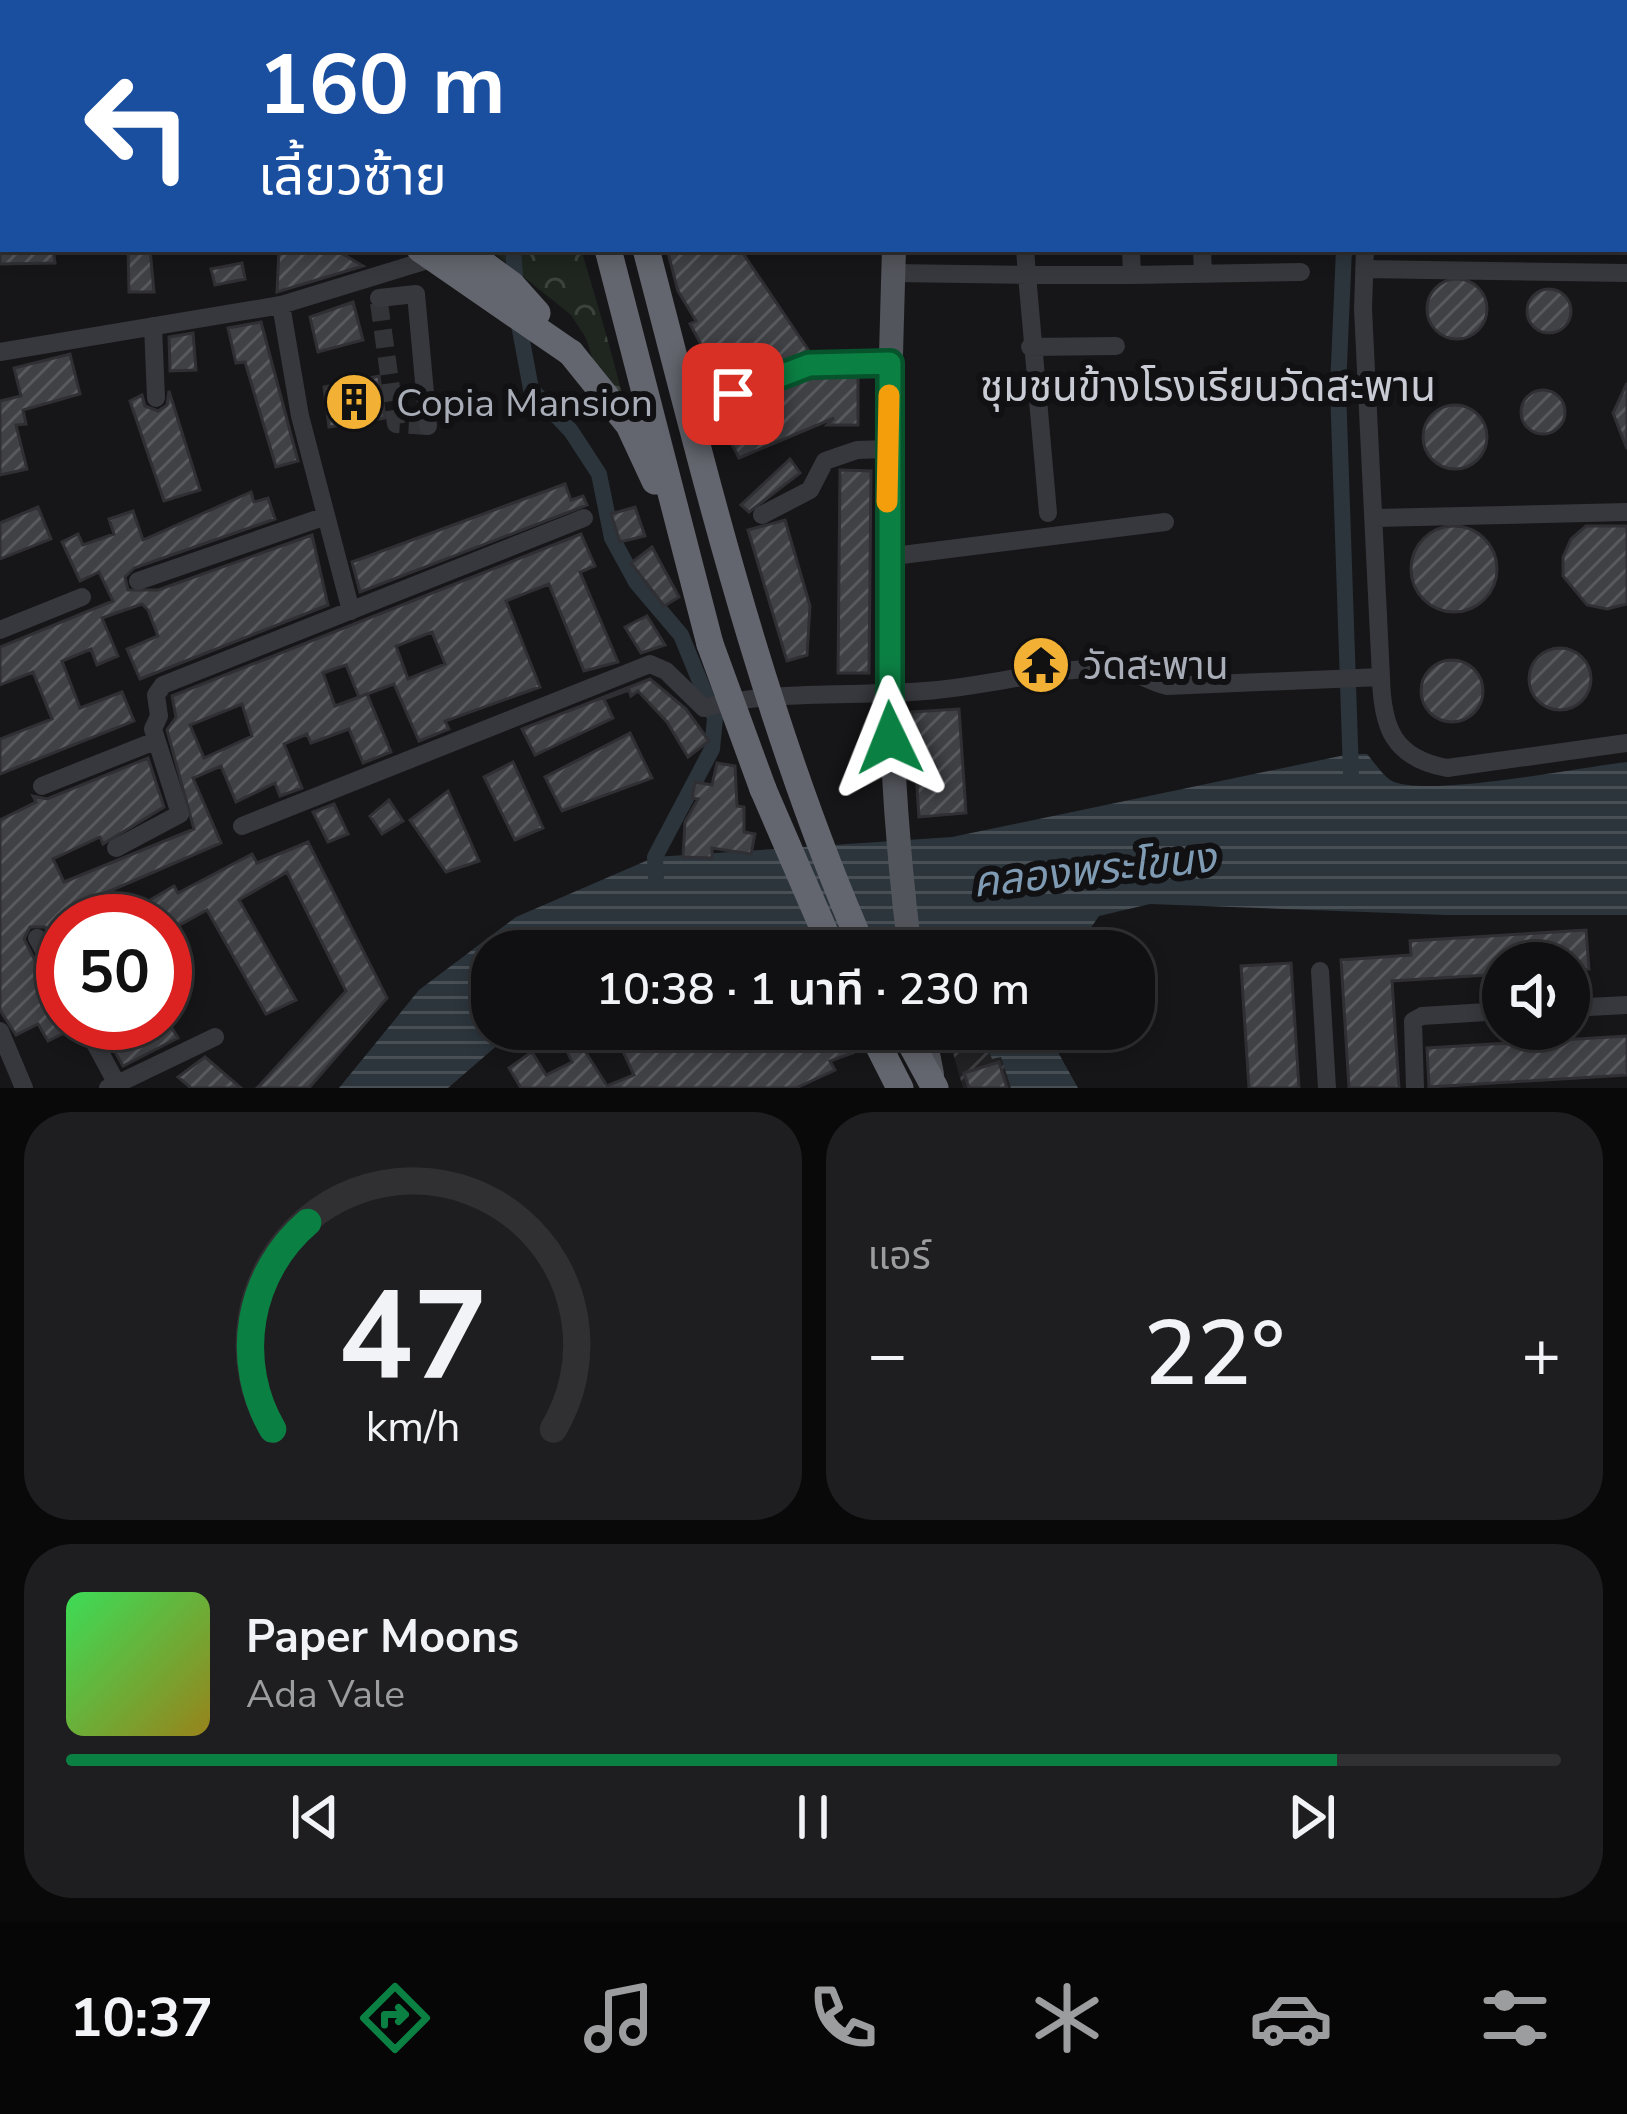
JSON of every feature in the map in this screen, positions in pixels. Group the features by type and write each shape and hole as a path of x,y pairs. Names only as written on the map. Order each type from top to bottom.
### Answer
{"highway":[{"path":"468,252 512,285 612,400 652,473 775,819 824,930"},
{"path":"609,252 710,644"},
{"path":"647,252 778,732 856,930"},
{"path":"414,258 572,353"},
{"path":"881,1050 901,1088"},
{"path":"915,1050 936,1088"}],"main road":[{"path":"893,261 887,694 894,827 907,930"},
{"path":"927,1050 936,1088"}],"street":[{"path":"0,352 281,305 376,276 414,258 447,252"},
{"path":"1025,252 1048,513"},
{"path":"1131,252 1132,274"},
{"path":"1202,252 1203,274"},
{"path":"1627,273 1365,259 1375,518 1373,677 1382,720 1394,742 1422,763 1447,768 1627,743"},
{"path":"893,261 1027,275 1301,272"},
{"path":"376,276 379,300 416,294 428,426"},
{"path":"281,305 300,416 351,611"},
{"path":"152,326 156,398"},
{"path":"1030,347 1116,346"},
{"path":"733,394 809,365 890,363"},
{"path":"762,515 809,490 825,461 857,450 887,449"},
{"path":"1375,518 1627,512"},
{"path":"138,581 326,516"},
{"path":"116,848 180,814 155,741 160,716 156,698 163,685 584,518"},
{"path":"886,557 1166,521"},
{"path":"0,630 82,598"},
{"path":"242,826 650,664 666,671 704,708 787,696 970,686 1049,670 1123,668 1138,680 1167,686 1373,677"},
{"path":"42,786 155,741"},
{"path":"1320,971 1327,1088"},
{"path":"1590,1007 1627,1005"},
{"path":"1415,1088 1413,1021 1422,1016 1482,1013"},
{"path":"0,1030 24,1088"},
{"path":"97,1050 115,1087 215,1036"}],"shaded area":[{"path":"995,1050 1011,1088 963,1088 953,1053"}],"green space":[{"path":"493,252 582,252 624,407 598,376 586,338 571,315"}],"water":[{"name":"คลองพระโขนง","path":"1350,754 1367,754 1392,781 1437,786 1627,762 1627,915 1446,915 1150,904 1099,916 1089,930 499,930 516,917 655,857 952,837"},
{"path":"471,951 471,1050 492,1050 448,1088 339,1088 419,990"},
{"path":"989,1050 1059,1050 1078,1088 1011,1088 1001,1057 992,1059"}],"building":[{"path":"0,252 53,252 55,263 0,264"},
{"path":"128,252 150,252 154,292 129,292"},
{"path":"279,252 339,252 363,266 277,292"},
{"path":"668,252 742,252 809,351 764,368 756,353 715,370 678,291"},
{"path":"242,263 245,279 215,285 211,269"},
{"path":"1457,279 1478,288 1487,309 1478,330 1457,339 1436,330 1427,309 1436,288"},
{"path":"1549,289 1564,296 1571,311 1564,326 1549,333 1534,326 1527,311 1534,296"},
{"path":"353,302 363,340 318,352 310,317"},
{"path":"261,322 298,461 276,467 245,362 236,363 228,328"},
{"path":"193,333 196,370 170,371 169,337"},
{"path":"70,354 80,394 23,410 26,424 16,425 27,469 0,475 0,401 21,396 14,368"},
{"name":"Copia Mansion","path":"379,376 385,418 329,427 324,387"},
{"path":"858,377 858,425 827,425 834,418 739,458 715,411 812,378"},
{"path":"1627,383 1627,449 1613,413"},
{"path":"1543,390 1558,397 1565,412 1558,427 1543,434 1528,427 1521,412 1528,397"},
{"path":"169,391 200,490 164,501 130,401 142,395 145,406 158,411 167,405"},
{"path":"1455,405 1477,415 1487,437 1477,459 1455,469 1433,459 1423,437 1433,415"},
{"path":"790,459 800,473 749,512 741,505"},
{"path":"840,470 871,471 869,673 838,673"},
{"path":"565,484 571,500 583,496 587,505 360,592 352,562"},
{"path":"251,492 254,502 268,498 275,519 134,568 125,577 128,590 158,590 312,535 328,605 140,679 127,649 158,636 148,610 142,604 102,618 118,656 97,665 91,649 62,661 80,708 122,692 134,721 0,774 0,739 52,719 33,672 0,685 0,647 113,601 99,572 80,581 62,542 78,534 83,545 114,534 109,519 133,511 143,540"},
{"path":"38,507 51,539 0,559 0,523"},
{"path":"635,507 645,536 620,542 611,514"},
{"path":"785,520 810,606 807,655 787,661 748,530"},
{"path":"1454,526 1484,539 1497,569 1484,599 1454,612 1424,599 1411,569 1424,539"},
{"path":"1586,526 1627,526 1627,604 1607,609 1587,605 1563,576 1563,557 1571,539"},
{"path":"581,534 595,566 580,572 618,662 584,671 549,584 506,601 540,687 445,721 449,729 419,741 394,684 367,694 391,752 363,763 349,729 311,743 307,734 284,744 302,788 280,796 275,783 236,802 221,766 193,778 221,843 103,894 36,894 36,927 30,927 24,939 36,962 36,1025 16,1035 0,1010 0,820 36,802 33,796 47,799 148,758 164,807 103,844 100,837 53,859 64,882 194,829 167,730 176,717 172,696","holes":["432,632 445,664 408,679 396,646","346,665 359,697 335,706 323,673","242,704 252,736 204,758 190,725"]},
{"path":"652,547 679,597 664,606 631,563"},
{"path":"647,616 665,645 641,653 625,627"},
{"path":"1560,648 1582,657 1591,679 1582,701 1560,710 1538,701 1529,679 1538,657"},
{"path":"1452,660 1474,669 1483,691 1474,713 1452,722 1430,713 1421,691 1430,669"},
{"path":"650,679 686,709 709,741 688,757 667,722 638,691 631,696 629,690 604,699 613,718 535,755 522,729"},
{"path":"959,709 966,813 919,817 912,712"},
{"path":"630,733 652,778 562,811 545,777"},
{"path":"513,762 543,828 515,840 484,777"},
{"path":"717,763 735,766 744,832 755,834 751,854 712,848 712,858 683,857 685,822 698,799 692,798 695,782 712,785"},
{"path":"448,791 479,861 446,872 410,820"},
{"path":"389,800 403,821 382,834 370,816"},
{"path":"334,804 348,834 328,842 313,812"},
{"path":"308,842 387,998 309,1088 257,1088 346,991 287,872 239,900 296,1000 266,1014 207,910 192,918 192,894 160,894 174,886 178,893 252,854 257,863"},
{"path":"1586,930 1587,942 1482,942 1482,975 1392,981 1399,1088 1349,1088 1341,960 1411,955 1410,941"},
{"path":"1291,963 1299,1088 1249,1088 1241,966"},
{"path":"1627,1036 1627,1075 1429,1087 1427,1048 1482,1045 1482,1050 1590,1050 1590,1038"},
{"path":"114,1050 154,1050 123,1066"},
{"path":"567,1050 584,1050 607,1086 634,1075 622,1050 853,1053 830,1061 835,1070 796,1088 521,1088 509,1068 532,1052 546,1075 572,1062"},
{"path":"205,1057 241,1088 191,1088 178,1077"},
{"path":"999,1062 1007,1088 969,1088 964,1073"}],"waterway":[{"path":"513,252 516,288"},
{"path":"1344,252 1338,388 1351,773"},
{"path":"517,314 531,389 571,431 599,474 612,538 636,582 681,635 715,718 712,749 655,857 656,877"}],"tunnel":[{"path":"379,303 396,424 428,426"}],"slow traffic":[{"path":"887,502 889,395"}],"place":[{"name":"Copia Mansion","path":"354,402"},
{"name":"วัดสะพาน","path":"1041,665"}],"district":[{"name":"ชุมชนข้างโรงเรียนวัดสะพาน","path":"1208,386"}],"route":[{"path":"733,394 809,365 890,363 886,557 890,738"}]}
